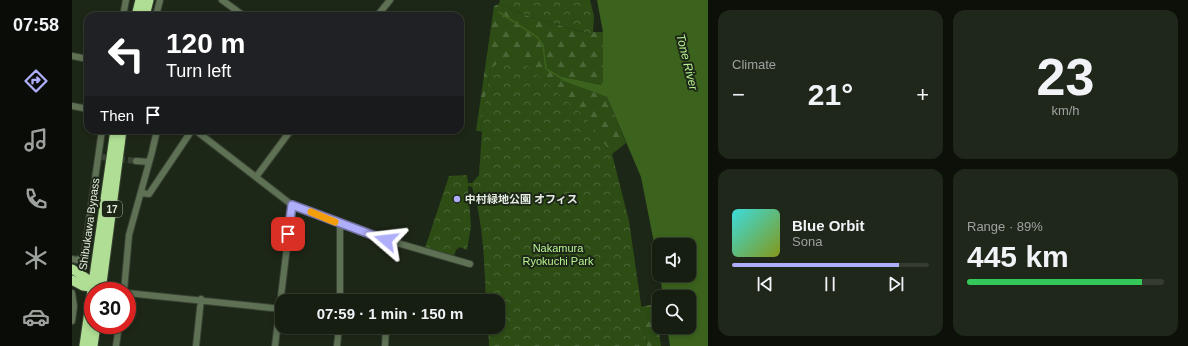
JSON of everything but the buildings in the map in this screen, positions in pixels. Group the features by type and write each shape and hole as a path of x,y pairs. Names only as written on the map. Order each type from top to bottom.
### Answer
{"highway":[{"path":"137,12 140,0"},
{"path":"145,12 149,0"},
{"name":"Shibukawa Bypass","path":"98,282 115,134"},
{"name":"Shibukawa Bypass","path":"98,282 121,134"},
{"path":"72,269 89,282"},
{"path":"72,280 84,284"},
{"name":"Shibukawa Bypass","path":"84,346 87,334"},
{"path":"93,346 95,334"}],"street":[{"path":"124,12 126,0"},
{"path":"157,12 160,0"},
{"path":"222,0 238,12"},
{"path":"380,12 390,0"},
{"path":"72,56 84,59"},
{"path":"72,106 84,108"},
{"path":"72,259 77,260 84,256 102,134"},
{"path":"125,282 129,235 156,134"},
{"path":"141,193 148,194 191,134"},
{"path":"199,134 292,205 380,238 470,264"},
{"path":"256,177 288,134"},
{"path":"136,161 149,162"},
{"path":"282,294 292,205"},
{"path":"340,224 340,294"},
{"path":"72,294 74,306 72,321"},
{"path":"136,294 200,299 275,308"},
{"path":"196,346 200,299"},
{"path":"116,346 118,334"},
{"path":"275,346 277,334"},
{"path":"337,346 338,334"},
{"path":"385,346 386,334"}],"green space":[{"path":"500,0 590,0 594,16 593,32 590,34 528,16 499,4"},
{"path":"499,4 528,16 589,34 593,32 603,32 603,81 601,85 563,77 562,80 607,97 626,143 612,154 600,140 490,69 480,131 476,131 494,6"},
{"name":"Nakamura Ryokuchi Park","path":"506,57 525,64 586,118 612,154 629,221 647,346 489,346 488,334 505,334 505,294 486,294 481,229 472,187 468,186 471,226 467,250 460,247 456,250 454,256 425,248 449,176 467,175 468,183 472,183 479,175 482,132 480,131 490,69"},
{"path":"652,305 652,334 659,334 661,346 647,346 641,307"}],"water":[{"name":"Tone River","path":"597,0 708,0 708,346 670,346 668,334 696,334 696,290 662,290 661,282 696,282 696,238 653,238 641,177 607,97 561,80 563,77 601,85 603,81 603,32"}],"waterway":[{"path":"499,12 537,37 543,45 546,69 563,79"}],"tunnel":[{"path":"101,157 136,161"}],"slow traffic":[{"path":"311,212 335,222"}],"place":[{"name":"中村緑地公園 オフィス","path":"457,199"}],"route":[{"path":"288,234 292,205 386,240"}]}
